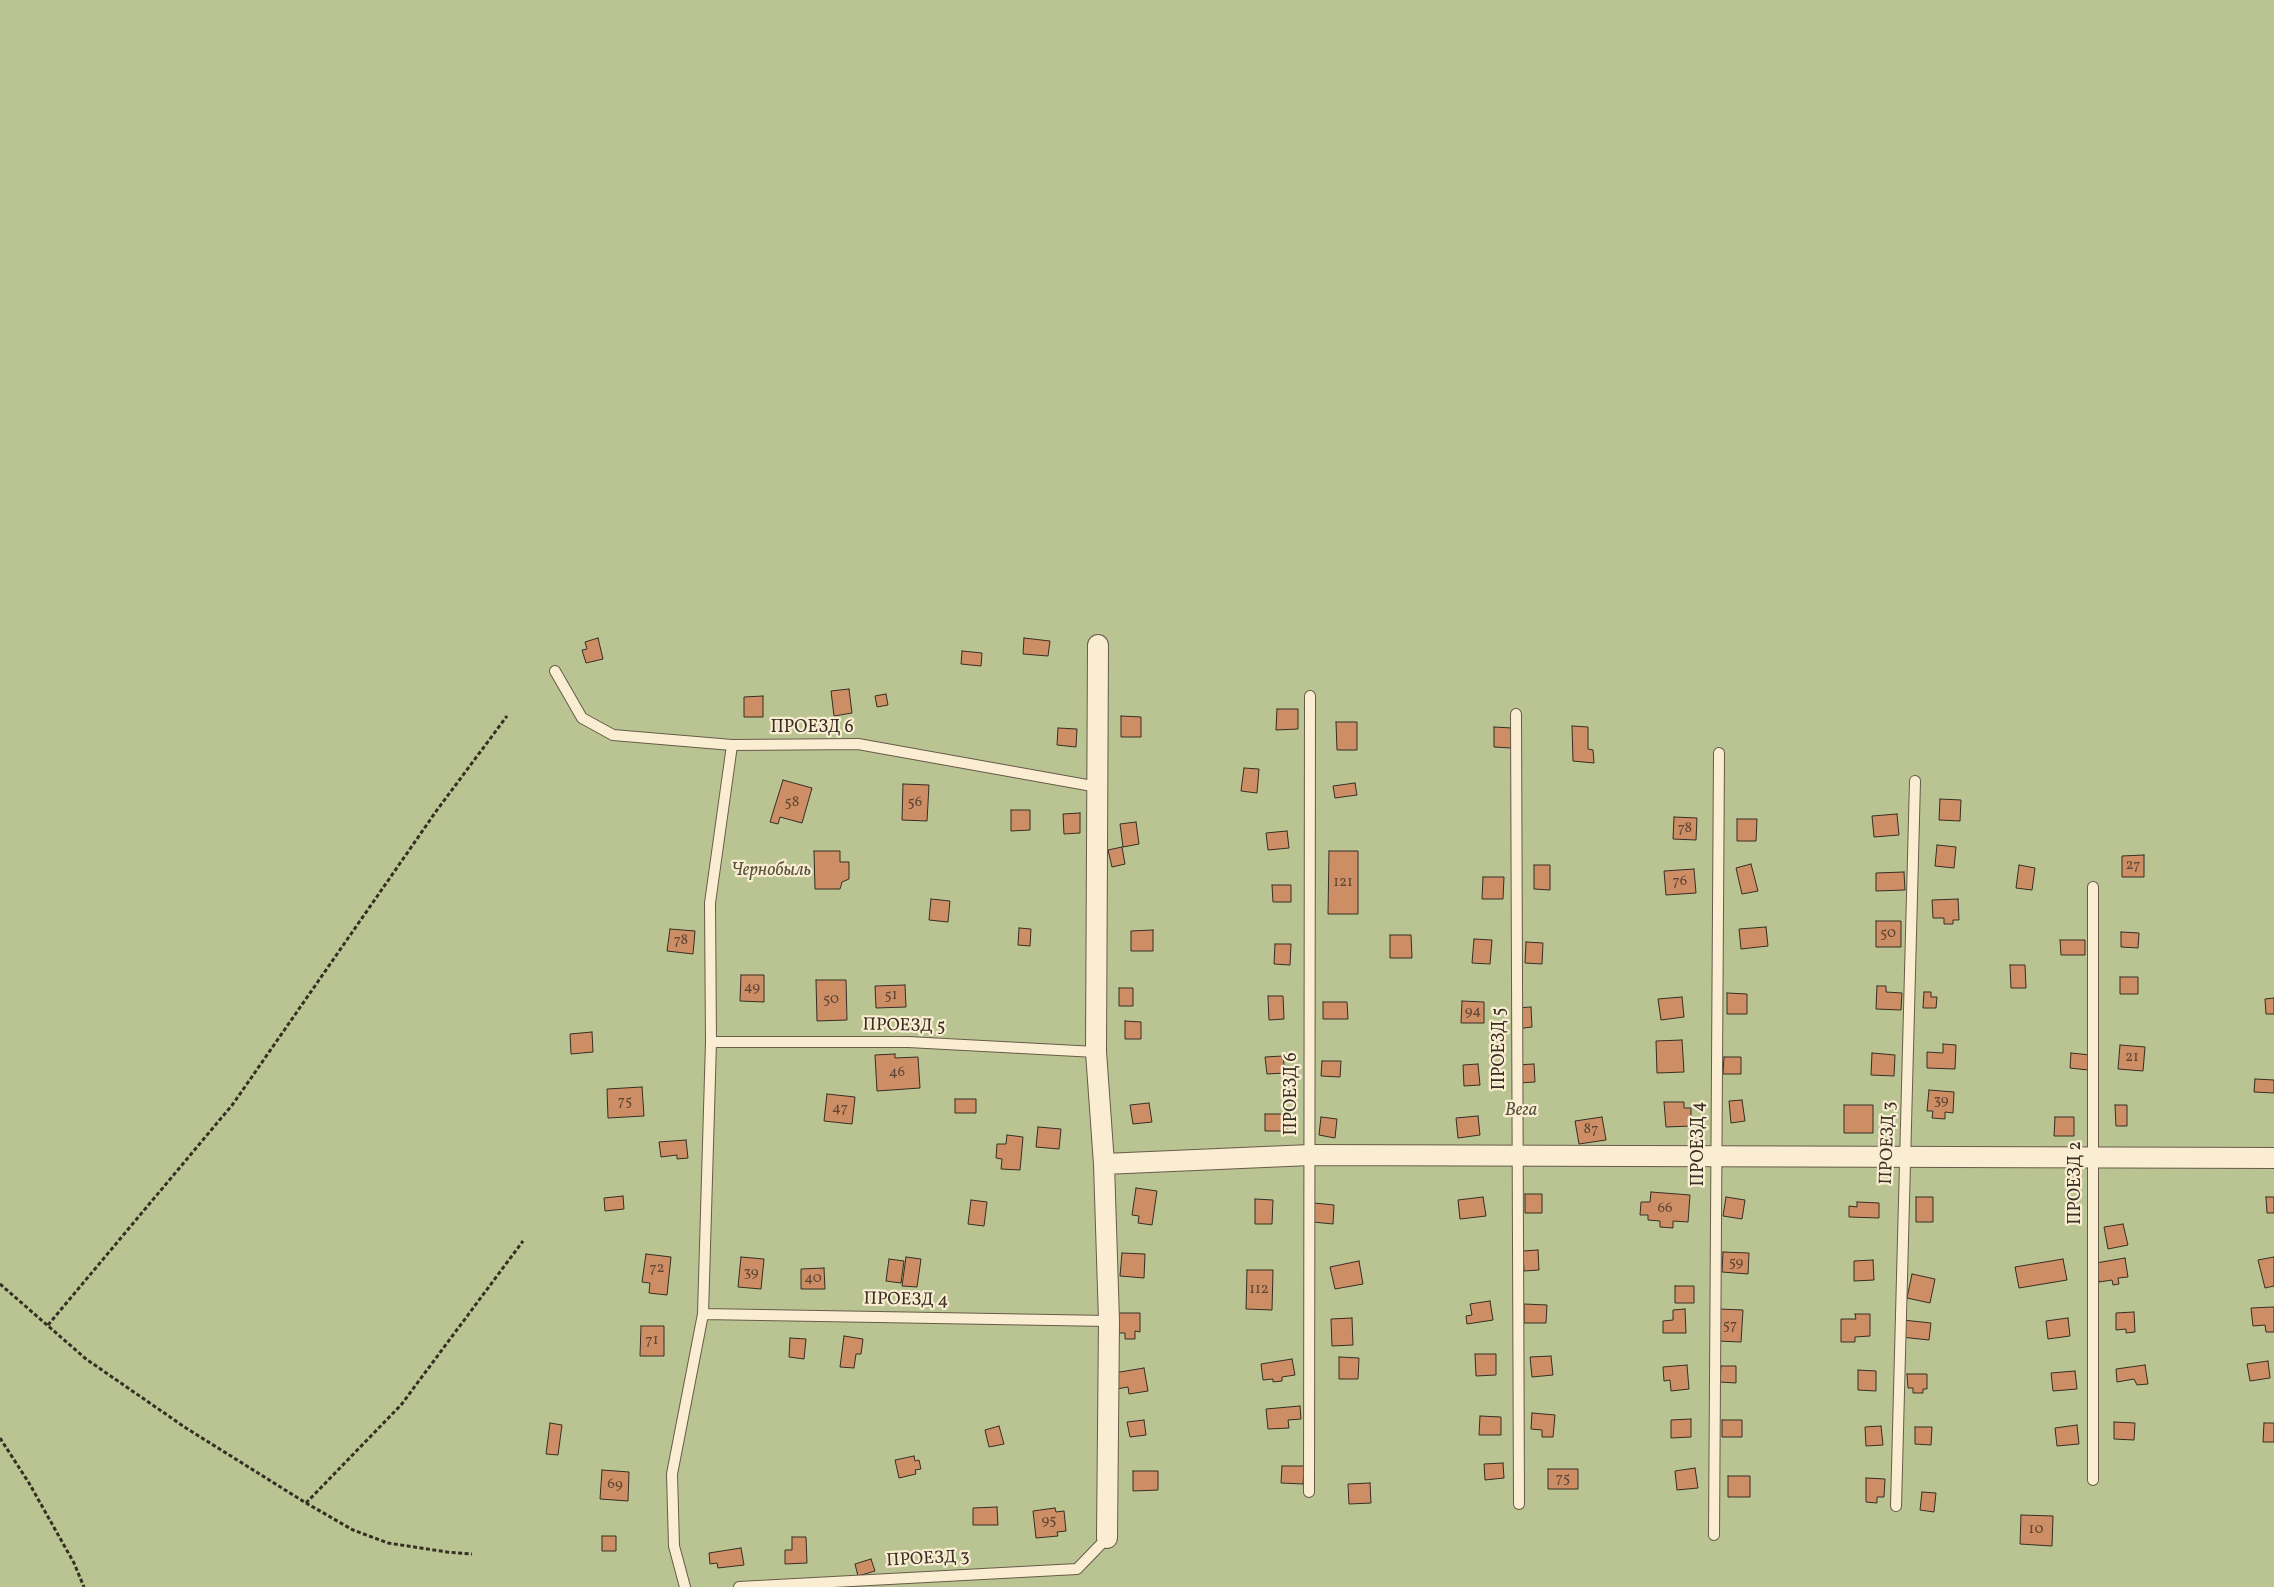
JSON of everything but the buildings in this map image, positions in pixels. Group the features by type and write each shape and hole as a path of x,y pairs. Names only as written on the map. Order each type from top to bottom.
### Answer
{"street":[{"path":"1098,645 1096,1052 1104,1164 1109,1321 1107,1538"},
{"path":"1104,1164 1310,1155 2274,1158"}],"lane":[{"name":"ПРОЕЗД 6","path":"555,671 582,718 613,735 732,745 858,744 1098,787"},
{"name":"ПРОЕЗД 6","path":"1309,1492 1310,696"},
{"name":"ПРОЕЗД 5","path":"1516,714 1519,1504"},
{"path":"685,1587 674,1546 672,1474 703,1314 711,1042 710,903 732,745"},
{"name":"ПРОЕЗД 4","path":"1714,1536 1719,753"},
{"name":"ПРОЕЗД 3","path":"1896,1506 1915,780"},
{"name":"ПРОЕЗД 2","path":"2093,1480 2094,887"},
{"name":"ПРОЕЗД 5","path":"711,1042 908,1042 1096,1052"},
{"name":"ПРОЕЗД 4","path":"703,1314 1109,1321"},
{"name":"ПРОЕЗД 3","path":"738,1587 1078,1569 1107,1538"}],"path":[{"path":"48,1324 233,1104 437,810 507,716"},
{"path":"306,1503 401,1406 523,1241"},
{"path":"0,1284 86,1359 186,1428 353,1530 388,1543 472,1554"},
{"path":"0,1438 29,1483 74,1562 84,1587"}],"green space":[{"path":"0,0 2274,0 2274,1587 0,1587"}],"park label":[{"name":"Чернобыль","path":"771,872"},
{"name":"Вега","path":"1521,1112"}]}
